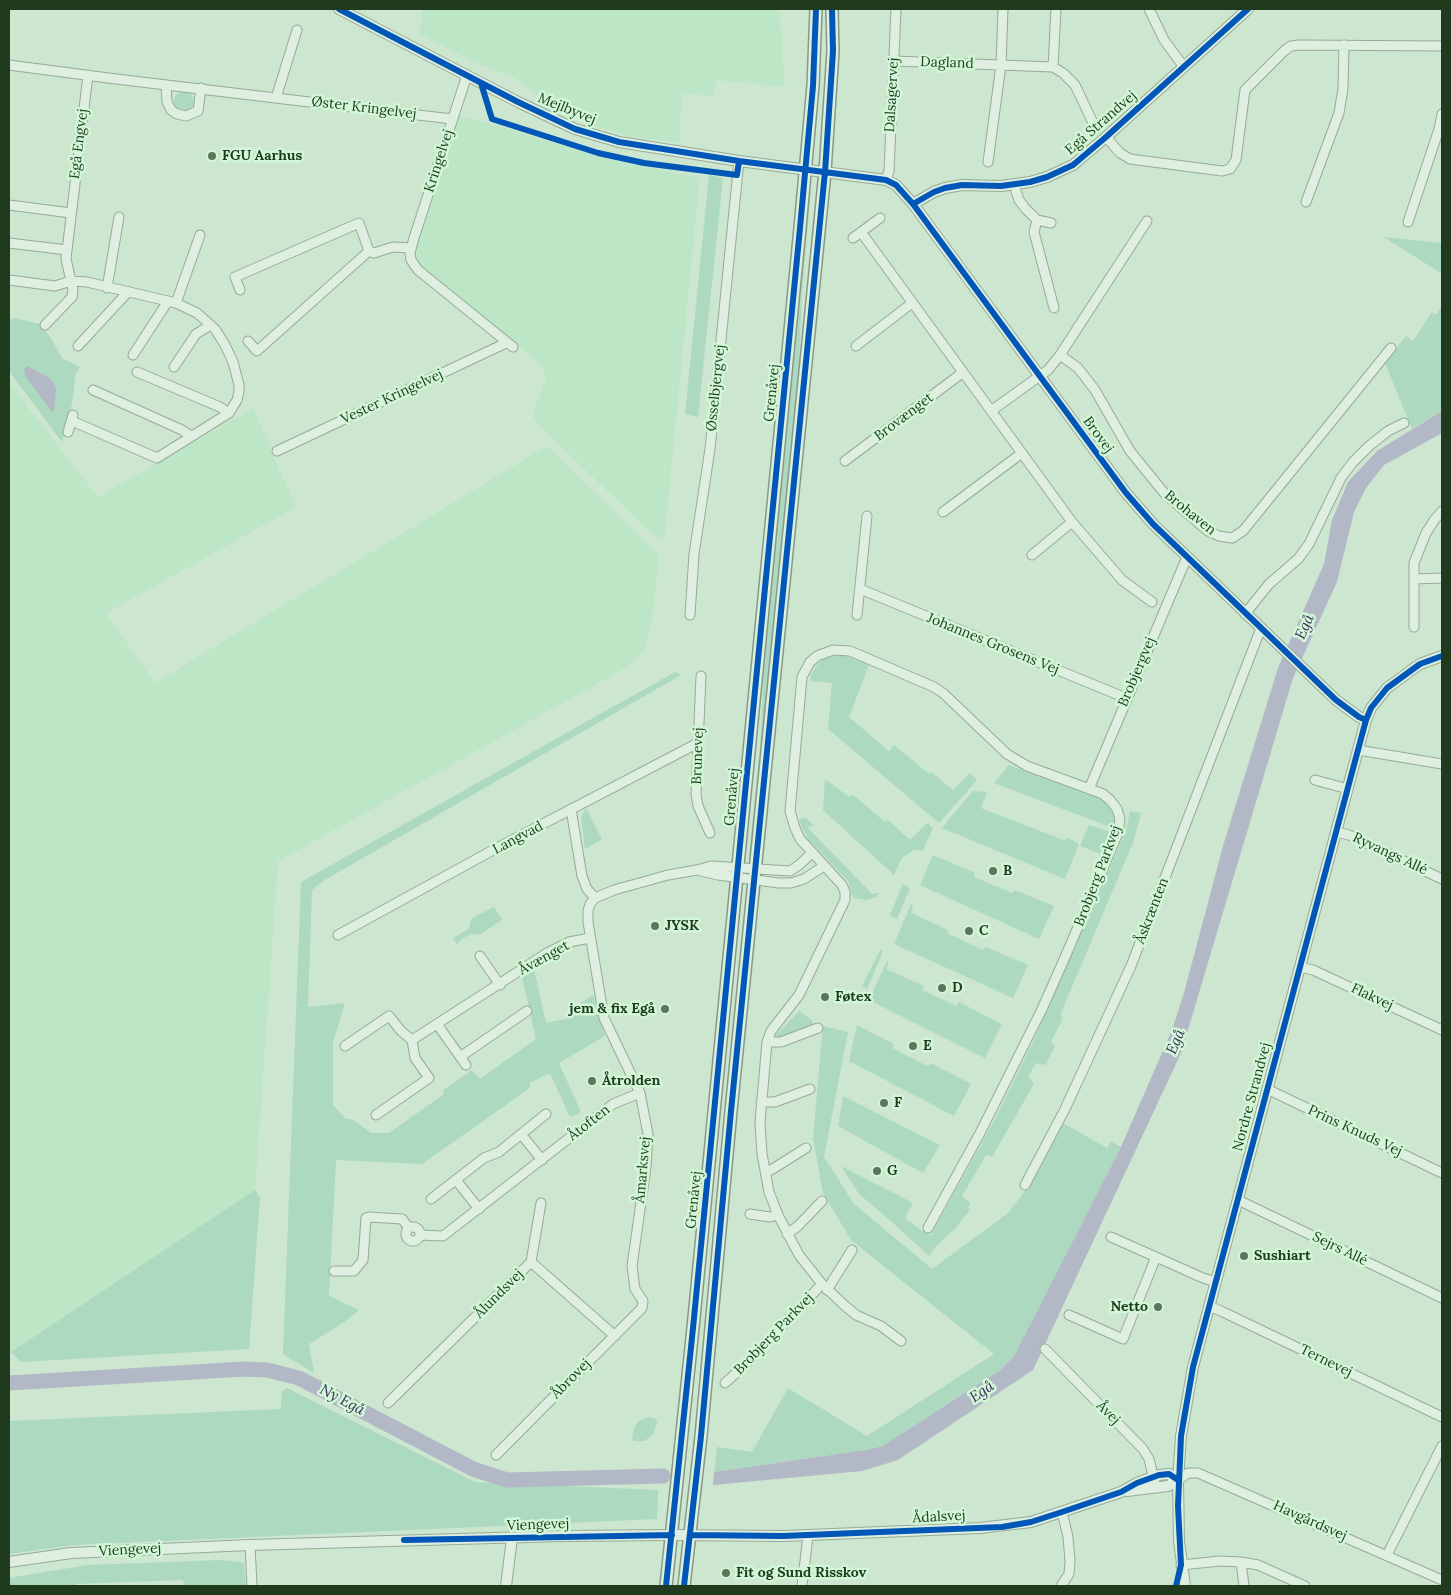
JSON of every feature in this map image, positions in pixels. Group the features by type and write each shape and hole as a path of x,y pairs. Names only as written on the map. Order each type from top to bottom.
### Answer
{"main road":[{"name":"Grenåvej","path":"666,1586 678,1484 806,170 814,78 816,9"},
{"path":"684,1586 696,1485 825,172 833,51 832,9"}],"street":[{"name":"Mejlbyvej","path":"339,9 518,102 575,129 619,142 739,161 825,172"},
{"name":"Dalsagervej","path":"886,180 889,171 896,9"},
{"path":"988,162 1001,65 1003,9"},
{"path":"1056,9 1053,68 1063,72 1075,84 1094,125"},
{"path":"1149,9 1164,40 1184,67"},
{"name":"Egå Strandvej","path":"913,204 945,188 962,185 1014,185 1047,177 1073,165 1248,9"},
{"path":"276,98 297,30"},
{"path":"1306,202 1315,191 1339,113 1343,89 1344,45"},
{"path":"1106,137 1120,153 1130,158 1222,171 1230,169 1236,160 1245,90 1291,46 1442,46"},
{"name":"Dagland","path":"894,61 1053,68"},
{"name":"Øster Kringelvej","path":"9,65 452,119"},
{"name":"Egå Engvej","path":"45,325 72,297 73,290 67,267 67,250 88,75"},
{"name":"Kringelvej","path":"411,248 467,76"},
{"path":"166,85 167,102 171,110 186,116 198,111 201,88"},
{"path":"1408,222 1439,129 1442,114"},
{"name":"Øsselbjergvej","path":"690,615 694,554 710,450 739,161"},
{"path":"825,172 886,180"},
{"name":"Brovej","path":"886,180 901,190 913,204 1126,493 1153,524 1336,700 1366,720"},
{"path":"1014,185 1019,200 1025,208 1037,220 1051,223"},
{"path":"9,205 71,213"},
{"path":"108,288 119,217"},
{"path":"853,238 880,218"},
{"path":"1037,220 1034,232 1054,308"},
{"path":"991,411 1048,370 1060,355 1147,222"},
{"path":"240,290 235,277 359,223 369,250 374,254 392,247 411,248"},
{"path":"861,232 1072,522 1101,558 1122,580 1152,602"},
{"path":"133,355 172,302 200,235"},
{"path":"9,243 67,250"},
{"name":"Vester Kringelvej","path":"277,451 509,345 418,270 411,260 411,248"},
{"path":"248,342 256,351 369,250"},
{"path":"9,280 55,286 71,281 80,281 172,302 198,312 211,325 233,362 239,385 237,400 229,413 157,458 72,418 68,432"},
{"path":"78,346 128,292"},
{"path":"856,346 912,303"},
{"path":"174,367 196,334 211,325"},
{"name":"Brohaven","path":"1060,355 1078,368 1094,390 1130,451 1165,494 1208,531 1219,536 1232,538 1243,531 1391,348"},
{"path":"137,372 220,407 229,413"},
{"name":"Brovænget","path":"846,461 962,373"},
{"path":"93,390 182,430 191,436"},
{"path":"1245,614 1269,584 1298,559 1309,544 1342,478 1354,462 1368,447 1388,431 1404,423"},
{"path":"943,512 1022,453"},
{"path":"1414,627 1414,563 1435,519 1442,511"},
{"path":"857,615 867,516"},
{"path":"1032,555 1072,522"},
{"name":"Brobjergvej","path":"1089,789 1187,557"},
{"path":"1414,579 1442,578"},
{"name":"Johannes Grosens Vej","path":"860,589 1126,698"},
{"name":"Åskrænten","path":"1025,1185 1065,1109 1131,966 1261,628"},
{"name":"Brobjerg Parkvej","path":"901,1341 881,1326 856,1315 824,1287 799,1255 778,1215 765,1171 761,1146 761,1102 767,1042 771,1031 799,994 845,900 845,892 842,885 800,839 794,828 790,811 802,677 810,662 817,656 833,650 850,651 934,687 943,693 1007,754 1027,766 1103,794 1111,800 1117,809 1120,819 1119,831 1042,1009 980,1133 928,1228"},
{"name":"Nordre Strandvej","path":"1185,1586 1178,1529 1178,1480 1181,1436 1194,1367 1366,720 1371,708 1387,688 1420,664 1442,656"},
{"name":"Brunevej","path":"701,676 696,794 698,806 710,833"},
{"name":"Langvad","path":"338,935 698,742"},
{"path":"1358,750 1442,764"},
{"path":"1315,780 1348,789"},
{"path":"571,809 582,876 587,889 595,898 614,890 660,877 697,870 755,874 790,870 799,865 812,853"},
{"name":"Ryvangs Allé","path":"1336,832 1348,835 1442,879"},
{"path":"755,874 779,883 791,883 804,879 824,866"},
{"name":"Åmarksvej","path":"595,898 590,904 588,911 590,938 604,1018 640,1093 648,1134 646,1167 632,1266 632,1279 635,1289 643,1301"},
{"name":"Åvænget","path":"412,1040 558,947 569,942 590,938"},
{"path":"480,956 500,985"},
{"name":"Flakvej","path":"1300,967 1313,970 1442,1030"},
{"path":"460,1057 527,1011"},
{"path":"345,1046 389,1016 401,1031 412,1040 415,1058 429,1078 376,1115"},
{"path":"437,1024 466,1065"},
{"path":"767,1042 781,1042 818,1028"},
{"path":"761,1102 775,1102 810,1089"},
{"name":"Prins Knuds Vej","path":"1267,1090 1442,1173"},
{"name":"Åtoften","path":"334,1270 354,1271 363,1260 366,1218 402,1219 409,1228 417,1228 420,1235 443,1236 613,1104 640,1093"},
{"path":"431,1199 484,1158 498,1152 546,1114"},
{"path":"521,1134 542,1160"},
{"path":"765,1171 771,1170 806,1148"},
{"path":"456,1180 479,1209"},
{"name":"Sejrs Allé","path":"1238,1200 1442,1298"},
{"path":"787,1234 798,1226 822,1201"},
{"path":"531,1262 541,1204"},
{"path":"750,1214 770,1217 778,1215"},
{"path":"1111,1237 1216,1282"},
{"name":"Brobjerg Parkvej","path":"725,1384 824,1287 852,1250"},
{"path":"1069,1315 1123,1339 1156,1257"},
{"name":"Ålundsvej","path":"388,1403 531,1262 615,1336"},
{"name":"Åbrovej","path":"496,1455 642,1308 643,1301"},
{"name":"Ternevej","path":"1209,1306 1442,1416"},
{"name":"Åvej","path":"1045,1349 1143,1449 1149,1459 1155,1481"},
{"path":"1387,1555 1442,1446"},
{"name":"Havgårdsvej","path":"1178,1480 1188,1473 1198,1473 1442,1580"},
{"path":"1155,1481 1164,1474 1169,1474 1178,1480"},
{"name":"Ådalsvej","path":"690,1535 808,1536 1002,1527 1031,1522 1155,1481"},
{"path":"1061,1586 1069,1574 1070,1561 1068,1536 1062,1512"},
{"name":"Viengevej","path":"9,1562 71,1553 250,1545 690,1535"},
{"path":"802,1586 808,1536"},
{"path":"506,1586 512,1538"},
{"path":"250,1545 252,1586"},
{"path":"1181,1565 1220,1560 1241,1562 1258,1566 1305,1586"},
{"path":"1241,1562 1244,1586"}],"green space":[{"path":"423,9 779,9 785,87 716,80 714,97 682,92 679,143 627,136 583,121 543,98 511,76 472,61 419,33"},
{"path":"184,91 191,94 194,101 191,108 184,111 177,108 174,101 177,94"},
{"path":"458,116 492,124 615,161 700,178 664,540 644,527 532,415 546,380 543,368 419,264 414,255"},
{"path":"709,175 723,178 698,417 685,414"},
{"path":"809,191 811,191 802,294 799,366 752,856 749,855 760,748 765,645"},
{"path":"1384,237 1442,243 1442,274"},
{"path":"1442,305 1442,411 1412,429 1385,363 1406,336 1413,341 1432,312 1436,315"},
{"path":"14,318 40,324 51,338 62,358 80,367 76,373 71,409 62,442 9,371 9,321"},
{"path":"9,383 98,497 253,409 296,507 106,613 155,683 547,446 659,557 651,625 643,652 627,667 278,861 255,1190 11,1352 9,1343"},
{"path":"840,655 869,665 849,717 889,751 894,745 929,774 931,772 953,790 970,773 977,780 939,823 828,729 832,683 810,681 811,674 819,662 826,658"},
{"path":"675,672 681,675 323,881 312,890 308,1007 345,1003 333,1042 333,1105 346,1119 352,1119 371,1133 389,1133 444,1094 443,1090 472,1070 480,1079 536,1039 522,976 534,969 546,1023 570,1018 573,1008 593,995 605,1036 559,1063 581,1112 570,1117 550,1073 530,1083 530,1088 422,1164 336,1160 329,1296 359,1310 309,1344 314,1373 283,1354 301,882"},
{"path":"1009,765 1103,800 1115,818 1113,828 994,783"},
{"path":"825,779 849,797 852,794 885,822 888,820 910,840 927,823 933,828 922,852 921,850 914,850 902,858 894,875 823,810"},
{"path":"973,791 987,792 981,808 1066,841 1067,837 1079,844 1065,879 942,828"},
{"path":"586,808 602,839 585,849 581,817"},
{"path":"1130,811 1141,813 1134,840 1061,1013 1062,1020 1051,1042 1055,1047 1045,1065 1036,1063 1028,1077 1034,1084 992,1157 986,1155 962,1196 971,1204 968,1208 970,1210 929,1256 859,1194 841,1166 913,1203 905,1218 922,1231 931,1235 993,1123 1033,1042 1126,831"},
{"path":"806,818 814,826 807,827 872,894 880,893 876,897 867,900 854,898 848,881 808,839 799,821"},
{"path":"1089,825 1110,832 1101,854 1080,846"},
{"path":"933,855 975,873 974,877 1012,893 1015,890 1054,906 1039,939 920,885"},
{"path":"903,884 910,888 897,919 890,915"},
{"path":"911,904 913,905 911,913 948,930 947,933 983,950 986,947 1028,965 1013,998 894,944"},
{"path":"494,907 502,920 479,935 472,934 465,937 457,944 453,938 469,929 471,919"},
{"path":"880,950 883,951 867,989 862,986"},
{"path":"887,961 889,961 886,969 924,986 922,990 957,1006 959,1002 1002,1024 985,1058 869,1000"},
{"path":"799,1011 813,1021 812,1027 776,1039 775,1036"},
{"path":"857,1025 894,1044 892,1048 927,1066 931,1063 971,1084 954,1116 849,1061"},
{"path":"823,1026 848,1032 824,1157 854,1204 932,1269 1008,1213 1030,1184 1063,1123 1107,1148 1111,1141 1121,1147 1014,1356 1000,1370 883,1446 714,1472 717,1447 752,1452 788,1388 867,1436 994,1354 851,1240 823,1193 813,1138"},
{"path":"843,1096 940,1145 923,1173 838,1126"},
{"path":"255,1190 260,1198 249,1349 21,1362 11,1352"},
{"path":"287,1388 475,1482 658,1490 657,1519 74,1545 9,1554 9,1421 281,1409 282,1391"},
{"path":"649,1417 656,1419 657,1422 653,1435 644,1441 634,1441 632,1438 635,1426 639,1421"},
{"path":"221,1560 244,1564 246,1586 184,1586 183,1580 76,1584 76,1586 9,1586 9,1578 88,1565"}],"water":[{"path":"27,366 48,377 53,382 56,388 54,410 52,412 26,377 24,370"},
{"name":"Egå","path":"1442,411 1442,433 1384,465 1366,488 1354,512 1337,582 1293,678 1181,1053 1033,1370 898,1460 862,1471 713,1485 714,1472 883,1446 1000,1370 1014,1356 1121,1147 1172,1030 1184,993 1223,846 1278,668 1324,564 1332,520 1348,482 1377,451"}],"waterway":[{"name":"Ny Egå","path":"9,1383 244,1369 267,1370 299,1378 473,1469 507,1480 663,1476"},
{"name":"Ny Egå","path":"9,1378 10,1383"}],"cycle path":[{"path":"339,9 518,102 575,129 619,142 739,161 886,180 896,185 913,204 1126,493 1153,524 1336,700 1366,720"},
{"path":"666,1586 693,1328 800,228 813,86 816,9"},
{"path":"684,1586 701,1436 731,1111 825,172 833,51 832,9"},
{"path":"913,204 945,188 962,185 1001,186 1030,182 1047,177 1073,165 1248,9"},
{"path":"481,83 492,119 598,153 644,163 737,175 739,161"},
{"path":"1176,1586 1181,1565 1178,1506 1181,1436 1193,1367 1366,720 1371,708 1387,688 1420,664 1442,656"},
{"path":"690,1535 783,1536 1002,1527 1031,1522 1062,1512 1121,1492 1137,1483 1159,1475 1169,1474 1178,1480"},
{"path":"404,1540 672,1535"}],"place":[{"name":"FGU Aarhus","path":"212,156"},
{"name":"B","path":"993,871"},
{"name":"JYSK","path":"655,926"},
{"name":"C","path":"969,931"},
{"name":"D","path":"942,988"},
{"name":"Føtex","path":"825,997"},
{"name":"jem & fix Egå","path":"665,1009"},
{"name":"E","path":"913,1046"},
{"name":"Åtrolden","path":"592,1081"},
{"name":"F","path":"884,1103"},
{"name":"G","path":"877,1171"},
{"name":"Sushiart","path":"1244,1256"},
{"name":"Netto","path":"1158,1307"},
{"name":"Fit og Sund Risskov","path":"726,1573"}]}
